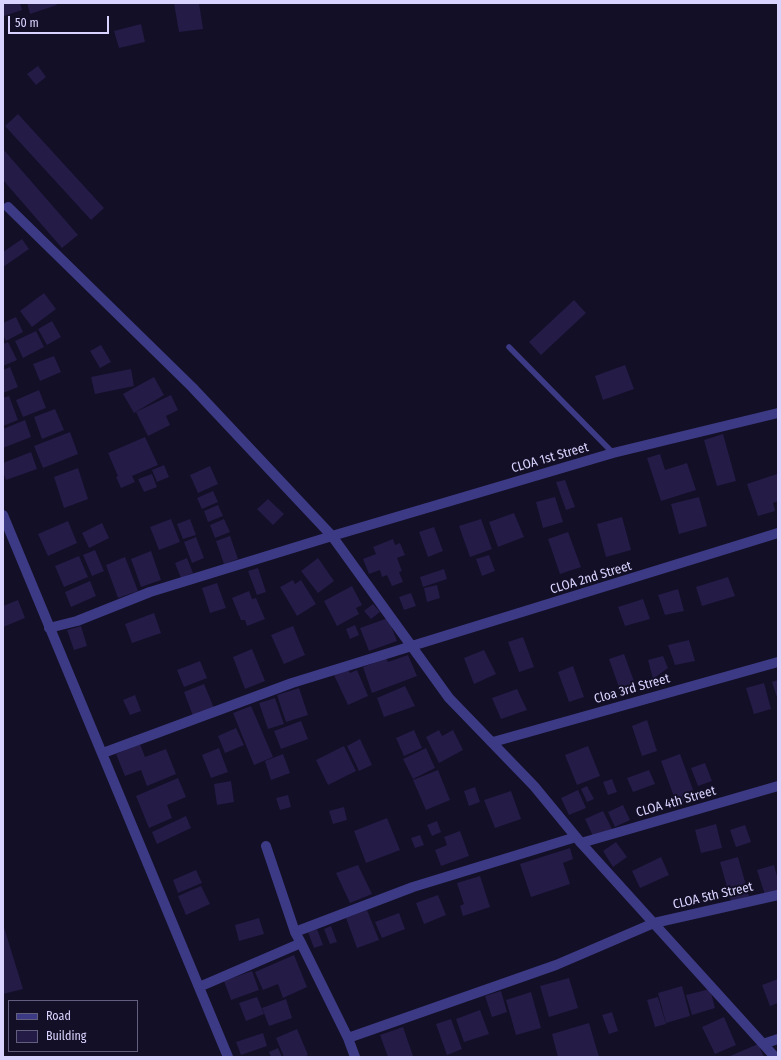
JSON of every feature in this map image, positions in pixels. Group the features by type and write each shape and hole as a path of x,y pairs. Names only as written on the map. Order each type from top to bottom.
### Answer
{"street":[{"path":"8,207 192,387 332,536 449,698 534,786 578,840 775,1057"},
{"name":"CLOA 1st Street","path":"49,628 77,622 150,592 332,536 613,453 778,413"},
{"path":"3,515 228,1057"},
{"name":"CLOA 2nd Street","path":"103,753 274,690 778,533"},
{"name":"Cloa 3rd Street","path":"493,742 778,662"},
{"name":"CLOA 4th Street","path":"295,932 414,887 578,840 778,786"},
{"path":"266,846 295,932 348,1038 355,1057"},
{"name":"CLOA 5th Street","path":"348,1038 556,965 654,923 778,895"},
{"path":"199,986 301,943"},
{"path":"763,1044 778,1039"}],"lane":[{"path":"509,347 613,453"}],"building":[{"path":"3,3 20,3 22,10 4,16"},
{"path":"27,3 56,3 57,5 30,14"},
{"path":"174,3 199,3 203,29 179,32"},
{"path":"141,24 145,42 119,48 114,31"},
{"path":"38,66 46,77 36,85 27,74"},
{"path":"18,114 104,208 91,220 5,126"},
{"path":"3,149 78,235 62,248 3,180"},
{"path":"22,239 29,249 3,267 3,252"},
{"path":"44,293 56,309 32,327 20,311"},
{"path":"574,300 586,313 541,355 529,342"},
{"path":"16,317 23,332 6,341 3,335 3,323"},
{"path":"52,321 61,337 47,345 38,329"},
{"path":"36,331 44,347 23,358 15,341"},
{"path":"8,342 17,360 3,366 3,344"},
{"path":"101,345 111,362 100,368 90,351"},
{"path":"54,356 61,372 40,381 33,364"},
{"path":"625,365 634,389 603,400 595,376"},
{"path":"10,367 18,387 3,393 3,370"},
{"path":"131,369 134,386 95,394 91,377"},
{"path":"154,377 164,395 134,413 123,394"},
{"path":"39,390 46,408 23,417 16,400"},
{"path":"171,395 178,410 166,416 170,425 148,436 136,412"},
{"path":"9,396 18,420 3,426 3,398"},
{"path":"55,409 64,430 42,439 34,417"},
{"path":"25,420 31,437 3,448 3,429"},
{"path":"70,432 78,454 43,468 34,446"},
{"path":"723,434 736,481 717,486 704,440"},
{"path":"145,437 158,465 132,476 135,482 121,488 116,477 118,476 108,453"},
{"path":"31,452 37,469 6,480 3,472 3,463"},
{"path":"660,454 665,470 687,463 696,490 661,501 647,458"},
{"path":"164,465 169,477 157,482 152,470"},
{"path":"210,466 218,484 198,493 190,475"},
{"path":"78,468 88,499 64,508 54,477"},
{"path":"152,474 157,487 144,492 138,479"},
{"path":"777,474 778,501 773,503 775,511 758,516 747,484"},
{"path":"565,480 575,507 566,510 556,482"},
{"path":"213,491 218,502 202,509 197,498"},
{"path":"555,497 563,522 543,528 536,502"},
{"path":"699,497 707,526 679,534 671,504"},
{"path":"268,499 284,514 273,525 257,509"},
{"path":"218,505 223,516 208,522 204,511"},
{"path":"514,513 524,537 498,547 489,522"},
{"path":"622,517 631,550 606,557 597,524"},
{"path":"171,519 180,542 159,550 150,527"},
{"path":"190,519 196,535 183,539 177,524"},
{"path":"224,519 230,532 215,538 210,525"},
{"path":"481,519 492,549 470,557 459,526"},
{"path":"68,521 77,543 48,556 38,534"},
{"path":"102,523 109,538 89,548 82,533"},
{"path":"434,527 443,551 428,557 419,532"},
{"path":"568,532 581,567 560,574 548,539"},
{"path":"230,536 238,559 224,564 216,541"},
{"path":"196,537 204,558 192,563 184,542"},
{"path":"393,539 395,545 400,543 405,555 397,558 402,571 399,572 403,582 392,586 387,575 382,577 380,570 369,574 363,559 376,554 373,547"},
{"path":"95,550 104,571 92,576 83,555"},
{"path":"151,551 161,580 141,587 131,559"},
{"path":"489,555 495,571 482,576 476,559"},
{"path":"79,556 88,577 64,587 55,566"},
{"path":"125,557 138,591 118,598 106,565"},
{"path":"187,558 193,573 181,578 175,563"},
{"path":"318,558 334,581 318,593 301,571"},
{"path":"258,568 266,592 257,595 248,571"},
{"path":"444,569 447,579 423,587 420,577"},
{"path":"728,577 735,596 702,606 696,587"},
{"path":"293,580 295,584 301,580 316,604 297,616 280,587"},
{"path":"90,581 96,596 71,607 65,592"},
{"path":"217,583 226,608 210,613 202,588"},
{"path":"437,585 440,598 427,602 424,588"},
{"path":"352,586 362,605 356,608 359,614 337,626 324,601"},
{"path":"678,589 684,611 665,615 658,595"},
{"path":"249,591 252,599 256,598 265,619 247,626 245,620 241,620 232,598"},
{"path":"411,593 416,606 404,610 399,597"},
{"path":"643,599 650,619 625,626 618,607"},
{"path":"18,600 25,618 3,627 3,606"},
{"path":"373,604 380,612 371,619 364,611"},
{"path":"154,613 161,633 132,643 125,624"},
{"path":"388,618 397,641 369,651 360,628"},
{"path":"355,625 359,635 350,639 346,629"},
{"path":"81,626 87,646 74,650 67,630"},
{"path":"293,626 305,655 284,664 271,635"},
{"path":"523,637 534,667 519,672 508,642"},
{"path":"689,640 695,661 675,665 668,645"},
{"path":"252,649 265,681 245,689 233,657"},
{"path":"484,650 496,674 474,684 464,658"},
{"path":"624,654 635,684 620,690 609,659"},
{"path":"408,655 417,676 372,693 363,667 386,658 388,662"},
{"path":"663,656 668,668 653,679 648,660"},
{"path":"200,661 207,678 184,687 177,670"},
{"path":"573,666 584,697 569,702 558,672"},
{"path":"347,669 350,673 357,670 368,696 348,705 334,675"},
{"path":"778,680 778,697 777,697 772,682"},
{"path":"764,683 771,709 754,714 746,688"},
{"path":"204,684 214,708 193,716 184,692"},
{"path":"405,686 415,706 384,717 377,698"},
{"path":"299,688 308,715 286,722 277,695"},
{"path":"517,689 527,710 501,719 492,698"},
{"path":"135,695 141,711 130,715 123,700"},
{"path":"275,698 284,724 268,729 259,703"},
{"path":"251,706 273,757 254,765 233,713"},
{"path":"647,720 657,751 642,756 632,726"},
{"path":"301,721 308,739 281,749 274,731"},
{"path":"236,728 244,745 225,753 218,736"},
{"path":"414,730 422,748 404,756 396,738"},
{"path":"439,730 442,736 453,730 463,750 439,763 426,737"},
{"path":"360,739 372,765 359,771 347,746"},
{"path":"140,744 145,757 166,749 176,774 147,786 141,770 125,776 116,754"},
{"path":"344,746 356,771 328,785 316,760"},
{"path":"588,746 600,776 577,785 565,755"},
{"path":"219,748 228,772 211,778 202,755"},
{"path":"426,748 435,768 413,779 403,759"},
{"path":"283,754 290,773 271,780 265,761"},
{"path":"680,754 696,798 677,805 661,761"},
{"path":"705,763 712,781 698,786 691,768"},
{"path":"438,770 450,800 426,810 413,780"},
{"path":"649,770 655,784 633,792 627,778"},
{"path":"178,778 186,797 167,805 172,818 149,828 136,796"},
{"path":"612,779 617,792 608,795 603,782"},
{"path":"231,781 234,802 217,805 214,784"},
{"path":"587,786 594,799 587,802 581,789"},
{"path":"475,787 480,802 469,806 464,791"},
{"path":"578,790 586,808 569,815 561,798"},
{"path":"511,791 521,819 495,828 484,800"},
{"path":"288,795 291,807 280,810 276,798"},
{"path":"623,805 630,820 615,827 608,812"},
{"path":"344,807 347,820 333,824 329,811"},
{"path":"603,811 612,829 593,836 585,819"},
{"path":"186,816 191,828 157,844 152,832"},
{"path":"387,818 400,850 366,863 354,831"},
{"path":"437,821 441,832 432,836 427,825"},
{"path":"716,824 722,848 701,853 695,830"},
{"path":"745,825 751,842 736,847 730,830"},
{"path":"460,831 469,856 441,866 435,850 447,845 444,837"},
{"path":"420,835 424,845 415,848 411,838"},
{"path":"616,842 627,857 613,867 603,851"},
{"path":"570,848 573,859 563,863 570,884 531,897 520,864"},
{"path":"661,857 669,875 640,888 632,871"},
{"path":"738,857 749,896 731,901 720,862"},
{"path":"358,865 372,894 350,903 336,873"},
{"path":"774,865 778,880 778,892 765,895 757,870"},
{"path":"196,870 202,883 178,893 173,880"},
{"path":"480,876 490,907 463,916 460,906 464,904 457,883"},
{"path":"201,886 210,904 186,915 178,896"},
{"path":"438,895 446,915 424,924 416,903"},
{"path":"367,910 379,940 357,948 346,918"},
{"path":"399,913 405,929 382,938 375,922"},
{"path":"259,918 264,934 239,941 235,925"},
{"path":"3,924 23,989 3,994"},
{"path":"331,926 337,942 330,944 324,929"},
{"path":"317,929 323,945 314,948 308,932"},
{"path":"294,955 307,987 283,998 278,984 263,990 255,972"},
{"path":"252,971 259,990 231,1000 224,981"},
{"path":"569,978 578,1008 549,1017 540,986"},
{"path":"778,979 778,1003 770,1006 762,985"},
{"path":"682,986 690,1016 666,1023 658,993"},
{"path":"710,989 715,1008 692,1015 686,995"},
{"path":"501,991 507,1012 492,1017 485,996"},
{"path":"531,992 541,1028 516,1035 506,1000"},
{"path":"257,997 264,1014 246,1021 239,1003"},
{"path":"658,997 666,1024 655,1027 647,1000"},
{"path":"286,999 292,1018 269,1026 262,1008"},
{"path":"480,1010 489,1034 464,1042 456,1019"},
{"path":"612,1012 618,1031 609,1034 602,1015"},
{"path":"724,1017 736,1045 715,1054 702,1027"},
{"path":"451,1019 462,1049 447,1055 436,1024"},
{"path":"589,1023 599,1057 558,1057 552,1034"},
{"path":"403,1027 413,1056 388,1057 380,1035"},
{"path":"297,1029 308,1055 303,1057 284,1057 276,1038"},
{"path":"263,1033 267,1046 241,1055 236,1042"},
{"path":"758,1044 764,1057 730,1056"},
{"path":"278,1048 282,1057 271,1057 269,1052"}]}
